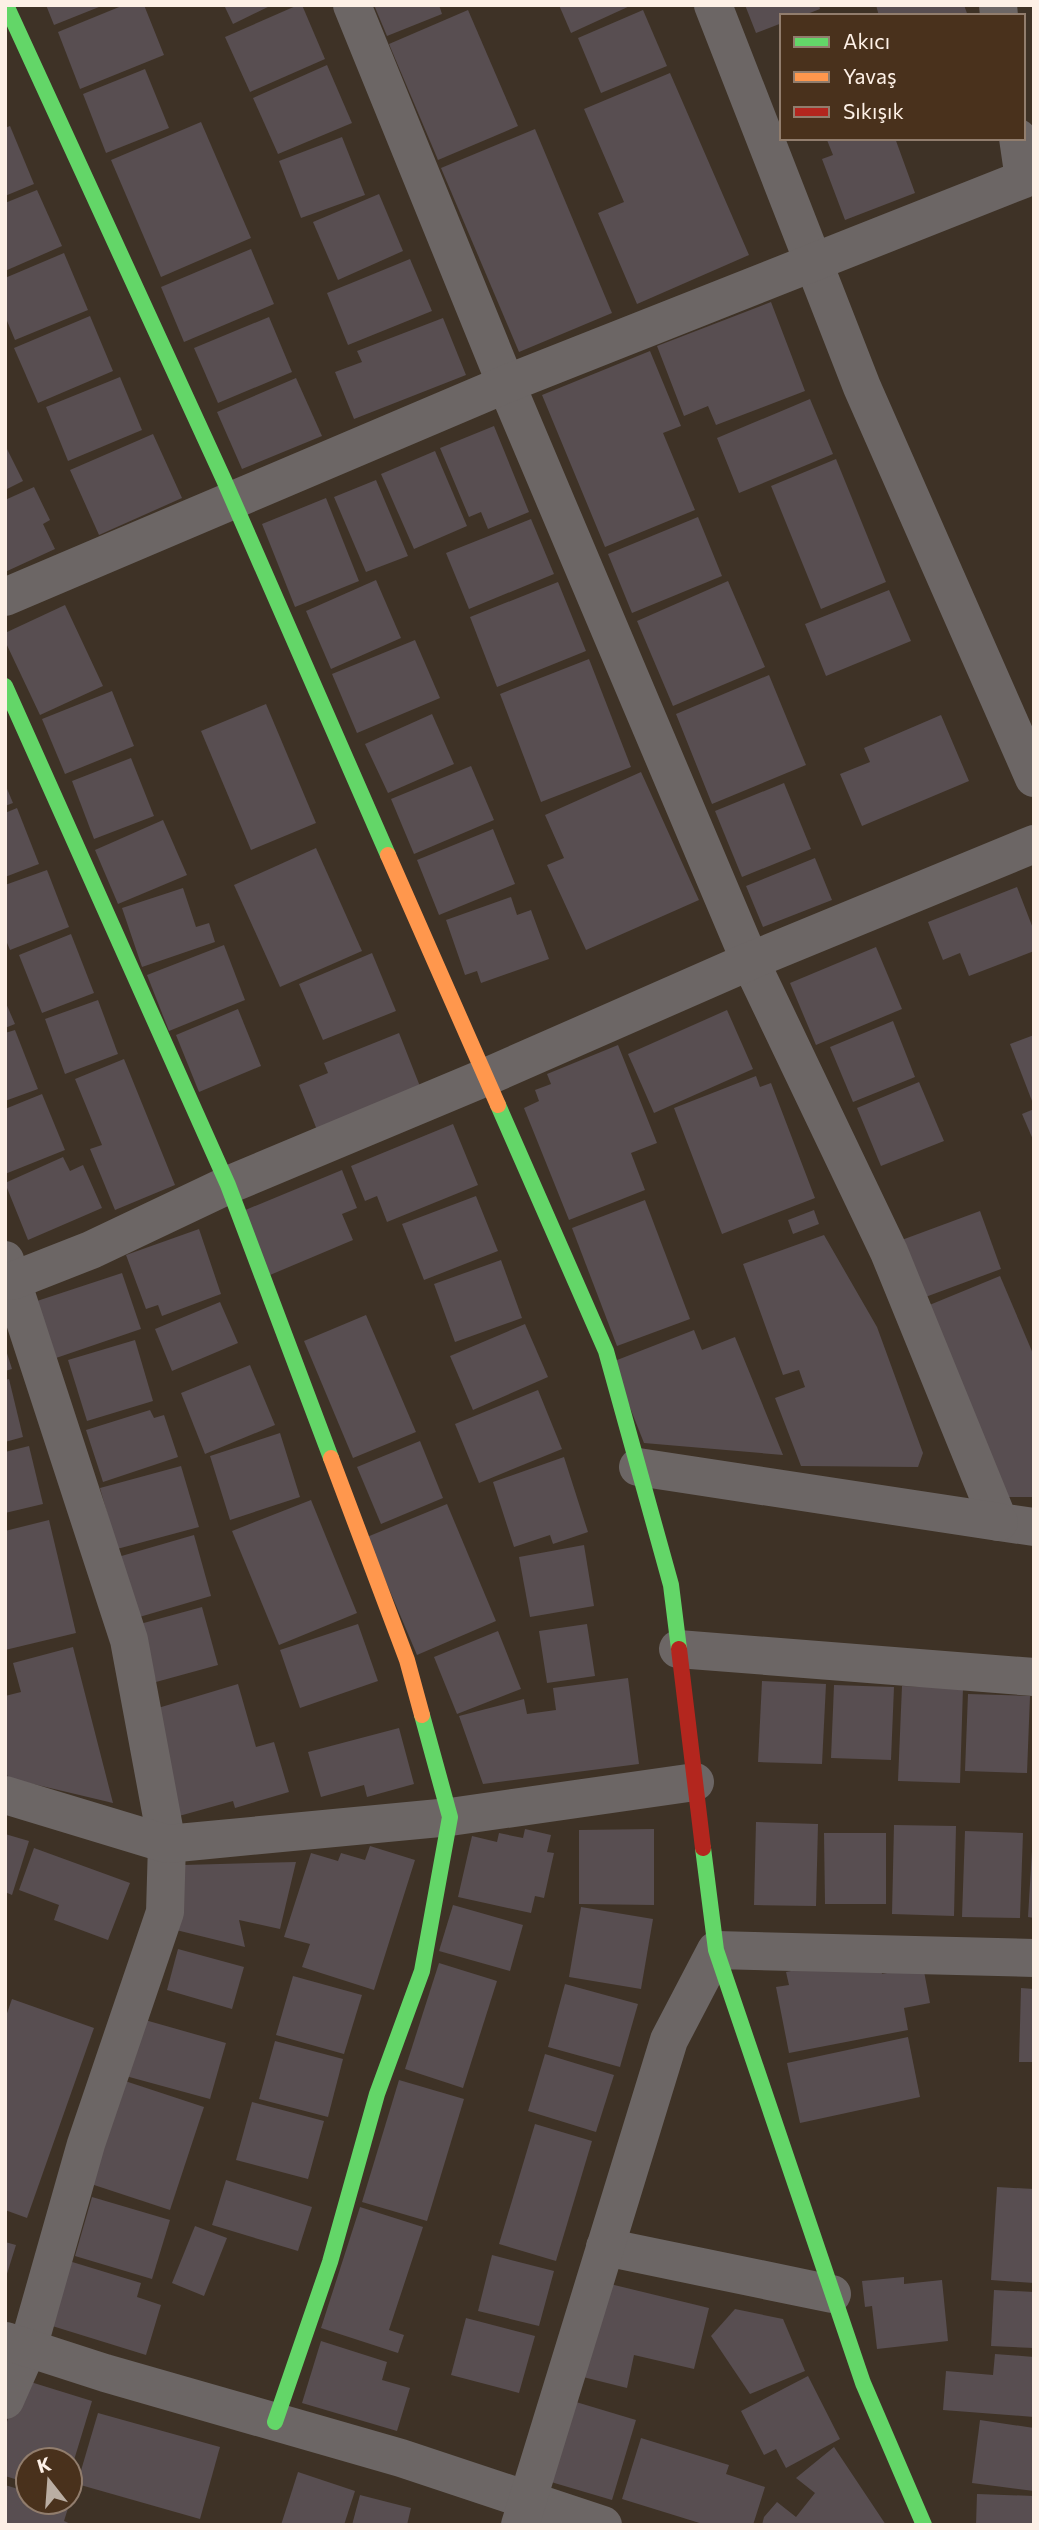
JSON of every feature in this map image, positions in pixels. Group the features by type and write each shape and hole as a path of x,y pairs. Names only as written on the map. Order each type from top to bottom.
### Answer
{"street":[{"path":"6,5 232,499 606,1351 671,1585 716,1950 863,2384 924,2525"},
{"path":"352,5 506,384 750,961 1016,1525"},
{"path":"713,5 862,387 1034,778"},
{"path":"5,597 506,384 813,261 1029,179 1019,140"},
{"path":"5,686 228,1185 407,1660 450,1817 422,1972 377,2094 330,2262 275,2422"},
{"path":"5,2400 17,2345 165,1912 167,1844 129,1640 9,1271 91,1250 228,1185 486,1077 750,961 1034,844"},
{"path":"638,1467 1016,1525"},
{"path":"678,1649 1034,1677"},
{"path":"5,1796 167,1844 450,1817 695,1782"},
{"path":"716,1950 1034,1958"},
{"path":"523,2513 669,2040 716,1950"},
{"path":"605,2247 832,2294"},
{"path":"17,2345 401,2458 523,2513 603,2525"}],"building":[{"path":"46,5 104,5 54,25"},
{"path":"124,5 144,5 164,55 80,89 58,32"},
{"path":"224,5 272,5 233,24"},
{"path":"302,5 325,59 250,92 225,37"},
{"path":"374,5 439,5 442,14 387,36"},
{"path":"559,5 632,5 571,33"},
{"path":"745,5 819,5 820,9 807,14 780,14 780,24 756,33"},
{"path":"876,5 964,5 967,14 878,14"},
{"path":"468,10 518,126 438,160 389,44"},
{"path":"643,10 667,66 601,93 578,38"},
{"path":"327,65 352,123 278,154 253,98"},
{"path":"145,69 169,128 106,153 83,94"},
{"path":"670,73 749,255 637,304 598,213 624,202 584,109"},
{"path":"201,122 251,238 161,277 111,160"},
{"path":"10,126 34,184 5,196 5,128"},
{"path":"535,129 612,313 519,352 441,168"},
{"path":"342,137 365,195 301,218 279,161"},
{"path":"827,140 896,140 915,193 845,220 822,159 833,155"},
{"path":"37,190 62,246 5,271 5,203"},
{"path":"379,194 403,251 338,280 313,222"},
{"path":"251,249 274,304 184,342 161,287"},
{"path":"64,253 88,310 15,340 5,316 5,278"},
{"path":"410,259 432,311 348,345 327,293"},
{"path":"771,302 805,391 716,425 708,406 684,416 657,346"},
{"path":"90,316 113,371 38,403 14,348"},
{"path":"269,317 292,372 218,403 194,348"},
{"path":"443,318 466,375 354,419 335,372 362,362 357,351"},
{"path":"650,351 681,426 663,433 695,510 605,547 542,395"},
{"path":"120,377 142,430 68,461 46,407"},
{"path":"296,378 322,436 242,469 217,412"},
{"path":"810,399 833,454 739,493 717,438"},
{"path":"494,426 529,512 488,529 481,512 469,517 440,448"},
{"path":"153,434 182,498 99,535 70,470"},
{"path":"5,445 23,481 5,490"},
{"path":"435,451 467,526 414,549 381,474"},
{"path":"836,459 886,582 821,609 771,486"},
{"path":"376,480 408,556 366,572 334,497"},
{"path":"34,487 50,520 43,524 55,549 5,572 5,500"},
{"path":"326,498 359,581 295,607 262,524"},
{"path":"698,517 722,576 632,613 608,554"},
{"path":"531,519 554,574 469,609 446,553"},
{"path":"376,580 401,638 331,669 306,611"},
{"path":"728,581 765,667 673,706 637,621"},
{"path":"558,582 586,651 497,687 470,617"},
{"path":"889,590 911,641 826,676 805,624"},
{"path":"65,605 103,686 40,715 5,641 5,633"},
{"path":"415,640 440,698 357,733 332,674"},
{"path":"589,659 631,767 541,802 500,694"},
{"path":"769,675 806,765 712,804 676,714"},
{"path":"112,691 134,746 65,774 42,719"},
{"path":"266,704 316,823 251,850 201,731"},
{"path":"432,714 454,764 388,793 365,744"},
{"path":"941,715 969,781 862,826 840,774 870,762 864,748"},
{"path":"131,758 154,816 94,839 72,781"},
{"path":"471,766 494,820 414,854 391,799"},
{"path":"641,772 699,900 586,950 547,865 564,858 545,815"},
{"path":"784,783 811,849 742,877 715,811"},
{"path":"5,784 13,803 5,806"},
{"path":"17,808 39,864 5,877 5,813"},
{"path":"163,820 187,875 118,904 95,850"},
{"path":"493,829 515,884 439,915 417,860"},
{"path":"316,848 362,951 280,987 234,885"},
{"path":"815,858 832,900 763,927 746,886"},
{"path":"47,870 69,927 10,950 5,938 5,885"},
{"path":"1017,887 1034,931 1034,951 969,976 960,953 943,960 928,922"},
{"path":"183,888 196,927 209,923 215,942 142,967 122,908"},
{"path":"511,897 517,915 531,910 549,959 481,983 477,971 465,975 446,920"},
{"path":"71,934 94,993 42,1013 19,955"},
{"path":"224,945 245,1000 169,1031 147,975"},
{"path":"876,947 902,1009 816,1045 790,983"},
{"path":"372,953 396,1011 323,1040 299,984"},
{"path":"98,1000 118,1054 65,1074 45,1019"},
{"path":"5,1001 15,1024 5,1028"},
{"path":"238,1009 261,1066 199,1092 176,1035"},
{"path":"727,1010 753,1069 654,1113 628,1054"},
{"path":"893,1021 915,1077 853,1102 830,1047"},
{"path":"15,1030 38,1089 5,1101 5,1033"},
{"path":"399,1033 423,1094 319,1135 299,1085 328,1073 324,1063"},
{"path":"1034,1035 1034,1100 1032,1101 1010,1044"},
{"path":"618,1045 657,1143 631,1153 645,1190 569,1220 524,1108 539,1101 535,1090 551,1084 547,1074"},
{"path":"124,1059 175,1185 115,1210 90,1149 102,1145 75,1079"},
{"path":"756,1076 760,1087 771,1083 815,1198 722,1234 674,1108"},
{"path":"919,1082 944,1141 881,1166 857,1108"},
{"path":"42,1094 65,1150 5,1174 5,1109"},
{"path":"1034,1109 1034,1142 1022,1114"},
{"path":"453,1124 478,1185 387,1222 377,1196 365,1201 351,1166"},
{"path":"63,1157 70,1171 83,1165 102,1208 28,1240 5,1183"},
{"path":"342,1170 357,1208 342,1214 353,1240 270,1275 243,1211"},
{"path":"476,1196 498,1251 424,1280 402,1224"},
{"path":"645,1200 690,1319 617,1346 572,1228"},
{"path":"814,1210 819,1224 793,1234 788,1220"},
{"path":"980,1211 1001,1269 920,1299 899,1241"},
{"path":"199,1229 221,1294 162,1316 158,1305 146,1309 126,1255"},
{"path":"824,1235 877,1327 923,1453 918,1467 801,1466 775,1398 805,1387 799,1370 783,1375 743,1264"},
{"path":"501,1260 522,1318 455,1342 434,1284"},
{"path":"122,1273 141,1329 56,1358 37,1301"},
{"path":"1000,1276 1034,1356 1034,1497 1008,1497 927,1306"},
{"path":"220,1302 238,1343 172,1371 155,1329"},
{"path":"366,1315 416,1432 353,1458 304,1341"},
{"path":"525,1324 548,1377 473,1410 450,1356"},
{"path":"694,1330 702,1350 735,1337 783,1455 644,1443 612,1362"},
{"path":"135,1340 153,1401 87,1421 68,1360"},
{"path":"5,1347 12,1369 5,1371"},
{"path":"250,1365 275,1425 205,1454 181,1393"},
{"path":"9,1379 23,1437 5,1442 5,1380"},
{"path":"538,1390 562,1449 479,1483 455,1424"},
{"path":"150,1410 154,1418 164,1415 178,1457 103,1482 86,1430"},
{"path":"280,1433 300,1497 230,1520 210,1456"},
{"path":"420,1441 443,1498 381,1524 357,1467"},
{"path":"29,1446 43,1504 5,1513 5,1452"},
{"path":"564,1457 588,1532 553,1544 550,1535 514,1547 493,1482"},
{"path":"181,1466 199,1527 117,1549 100,1488"},
{"path":"311,1500 357,1613 279,1645 232,1531"},
{"path":"447,1504 496,1621 417,1655 367,1537"},
{"path":"49,1520 76,1633 5,1650 5,1531"},
{"path":"194,1535 211,1596 136,1618 118,1557"},
{"path":"584,1545 594,1606 530,1617 519,1557"},
{"path":"202,1607 218,1665 156,1682 140,1624"},
{"path":"358,1624 378,1681 300,1708 280,1650"},
{"path":"587,1624 595,1676 547,1683 539,1631"},
{"path":"498,1631 521,1689 457,1714 434,1657"},
{"path":"73,1647 113,1803 8,1778 5,1767 5,1696 21,1692 13,1663"},
{"path":"628,1678 639,1764 483,1784 459,1716 524,1699 527,1714 556,1710 553,1688"},
{"path":"762,1681 826,1684 822,1764 758,1762"},
{"path":"238,1684 256,1747 274,1742 289,1792 235,1808 233,1801 179,1816 148,1711"},
{"path":"834,1685 894,1687 891,1760 831,1758"},
{"path":"902,1686 963,1688 960,1783 898,1781"},
{"path":"968,1694 1030,1696 1027,1773 965,1771"},
{"path":"399,1728 414,1784 367,1797 364,1785 321,1797 308,1752"},
{"path":"756,1822 818,1824 816,1906 754,1905"},
{"path":"894,1825 956,1826 954,1916 892,1914"},
{"path":"525,1829 551,1835 547,1852 554,1853 544,1898 535,1896 531,1913 458,1897 472,1836 497,1842 499,1833 523,1838"},
{"path":"654,1829 654,1905 579,1904 579,1830"},
{"path":"965,1831 1023,1833 1020,1918 962,1917"},
{"path":"824,1833 886,1833 886,1904 825,1904"},
{"path":"5,1834 29,1841 12,1895 5,1892"},
{"path":"370,1846 415,1860 374,1990 302,1967 310,1944 284,1937 311,1853 338,1861 341,1853 365,1860"},
{"path":"34,1848 130,1883 108,1940 54,1920 59,1905 19,1890"},
{"path":"1034,1851 1034,1918 1028,1917"},
{"path":"296,1862 280,1929 239,1920 245,1947 168,1928 183,1865"},
{"path":"453,1905 523,1925 510,1971 439,1951"},
{"path":"581,1907 653,1919 641,1989 569,1977"},
{"path":"178,1949 244,1967 232,2009 167,1990"},
{"path":"879,1960 882,1974 923,1966 930,2003 904,2008 908,2030 789,2053 776,1987 789,1985 786,1972 816,1966"},
{"path":"439,1963 497,1981 463,2088 405,2069"},
{"path":"293,1976 362,1995 344,2054 276,2035"},
{"path":"565,1984 638,2004 620,2067 548,2047"},
{"path":"1021,1988 1034,1989 1034,2062 1019,2062"},
{"path":"12,1999 94,2028 27,2218 5,2210 5,2019"},
{"path":"138,2018 226,2043 210,2099 122,2075"},
{"path":"908,2037 920,2097 800,2123 787,2063"},
{"path":"275,2041 343,2059 328,2117 259,2099"},
{"path":"545,2054 614,2075 596,2132 528,2111"},
{"path":"122,2080 204,2107 170,2210 88,2183"},
{"path":"399,2080 464,2099 427,2221 362,2202"},
{"path":"252,2102 324,2121 308,2179 236,2160"},
{"path":"535,2124 592,2141 556,2261 499,2244"},
{"path":"226,2180 312,2207 298,2251 212,2225"},
{"path":"997,2187 1034,2189 1034,2283 991,2280"},
{"path":"92,2197 170,2220 152,2279 75,2256"},
{"path":"360,2207 423,2227 389,2330 404,2335 398,2353 321,2328"},
{"path":"195,2226 227,2238 204,2296 172,2283"},
{"path":"5,2242 16,2245 6,2277 5,2277"},
{"path":"492,2255 554,2271 539,2326 478,2311"},
{"path":"69,2261 141,2283 137,2297 161,2305 146,2355 49,2325"},
{"path":"904,2277 904,2284 942,2280 948,2341 877,2349 872,2306 865,2307 862,2281"},
{"path":"606,2283 709,2308 694,2369 634,2355 627,2388 583,2377"},
{"path":"994,2290 1034,2292 1034,2348 991,2346"},
{"path":"735,2309 783,2319 805,2371 750,2394 711,2336"},
{"path":"466,2318 535,2336 519,2393 451,2375"},
{"path":"321,2341 387,2362 382,2380 410,2388 397,2431 302,2403"},
{"path":"995,2354 1034,2357 1034,2417 943,2410 946,2371 993,2375"},
{"path":"808,2376 840,2439 786,2468 776,2449 764,2455 741,2411"},
{"path":"21,2379 92,2401 78,2446 14,2446 14,2479 5,2476 5,2428"},
{"path":"576,2402 636,2420 612,2500 551,2482"},
{"path":"98,2413 220,2447 200,2519 84,2486 84,2460"},
{"path":"980,2420 1034,2428 1034,2491 972,2483"},
{"path":"641,2438 729,2465 726,2474 765,2487 753,2525 706,2525 622,2499"},
{"path":"834,2447 886,2525 762,2525 764,2517 777,2502 796,2517 815,2493 796,2478"},
{"path":"298,2472 355,2491 344,2525 281,2525"},
{"path":"5,2485 14,2488 14,2516 66,2516 64,2521 73,2525 5,2525"},
{"path":"977,2494 1034,2496 1034,2525 976,2525"},
{"path":"360,2495 411,2508 407,2525 352,2525"}],"traffic: fast":[{"path":"6,5 224,480 388,855"},
{"path":"5,686 228,1185 331,1458"},
{"path":"498,1105 606,1351 671,1585 679,1649"},
{"path":"275,2422 330,2262 377,2094 422,1971 450,1817 422,1715"},
{"path":"703,1848 716,1950 863,2383 924,2525"}],"traffic: slow":[{"path":"388,855 498,1105"},
{"path":"331,1458 407,1660 422,1715"}],"traffic: jam":[{"path":"679,1649 703,1848"}]}
